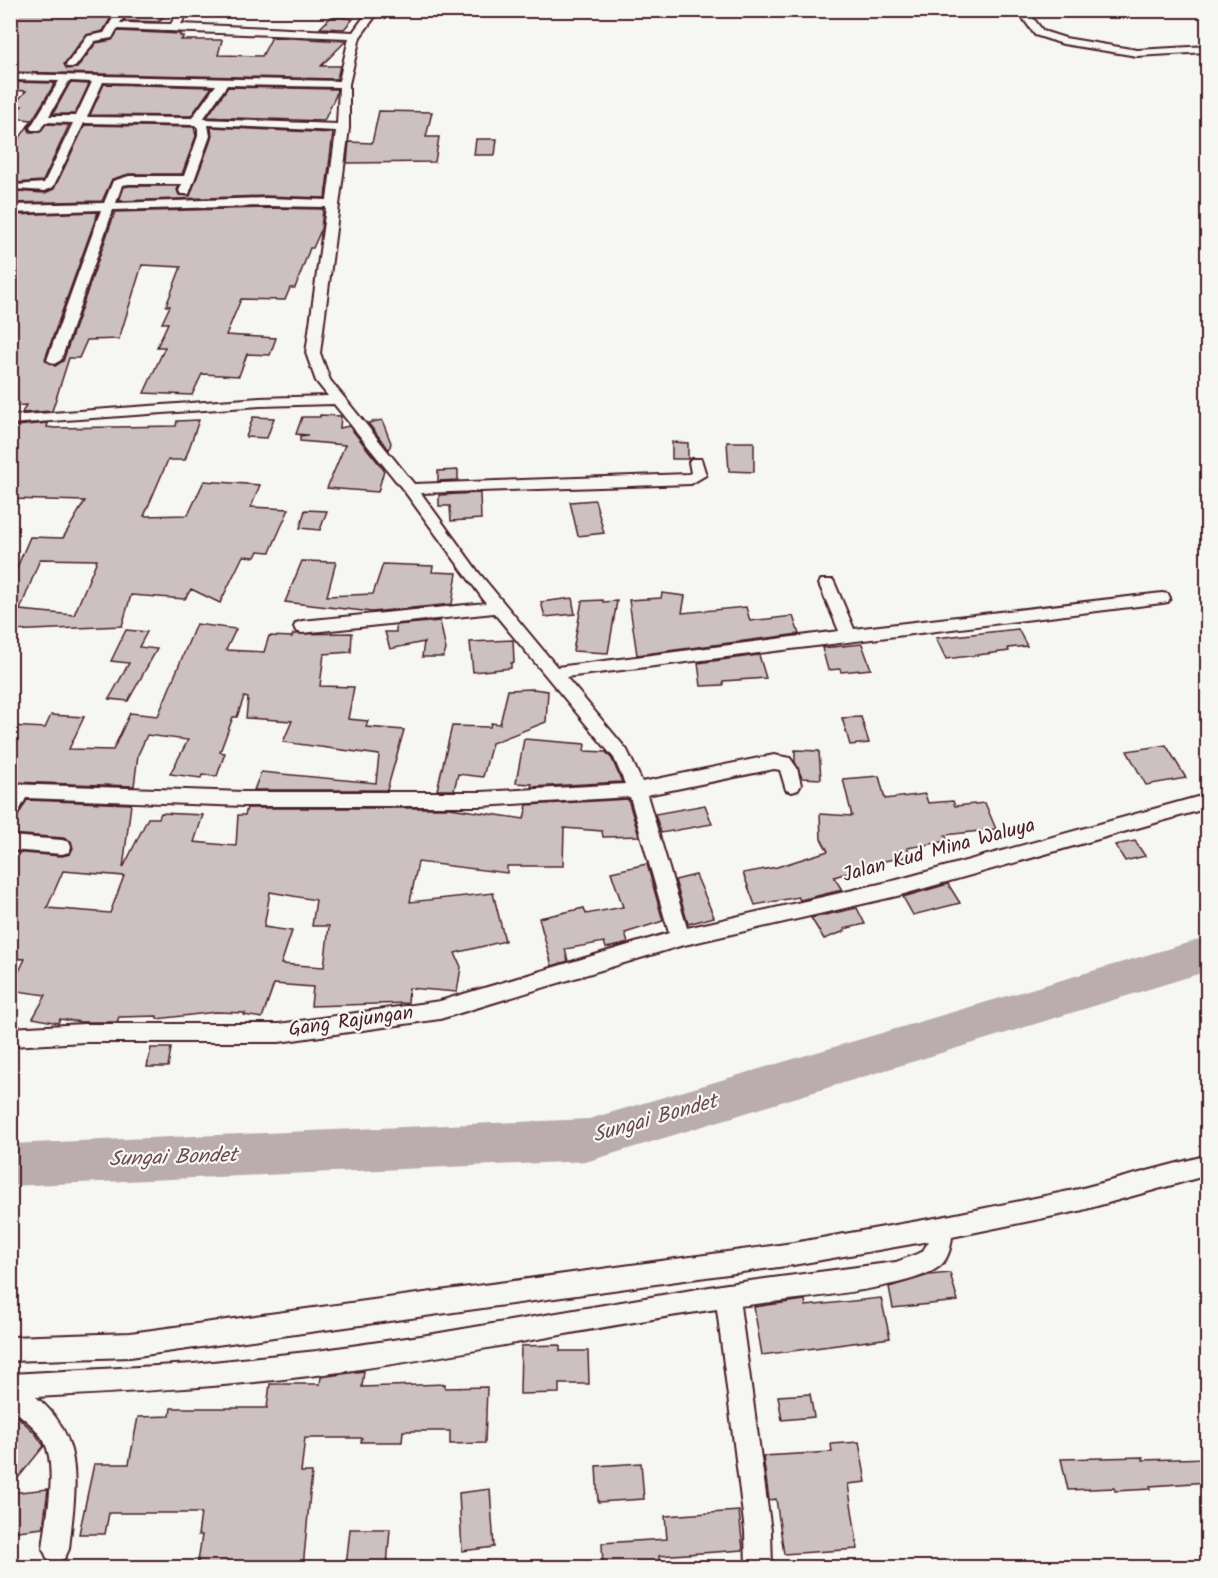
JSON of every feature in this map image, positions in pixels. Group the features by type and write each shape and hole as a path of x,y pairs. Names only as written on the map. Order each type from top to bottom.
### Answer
{"street":[{"path":"71,64 92,38 108,36 123,10"},
{"path":"174,27 184,10"},
{"path":"375,10 356,35 344,84 343,128 314,353 332,392 410,489 473,577 621,754 637,790 680,938"},
{"path":"1022,10 1040,33 1063,41 1137,53 1208,49"},
{"path":"115,26 356,35"},
{"path":"10,77 344,84"},
{"path":"35,129 66,78"},
{"path":"19,187 49,185 99,79"},
{"path":"197,123 196,120 224,81"},
{"path":"41,119 263,123 343,128"},
{"path":"180,204 204,136 204,128 197,123"},
{"path":"54,360 115,188 121,180 190,180"},
{"path":"10,209 180,204 334,204"},
{"path":"10,415 259,398 320,387 332,392"},
{"path":"10,420 332,392"},
{"path":"410,489 691,479 699,475 696,462"},
{"path":"827,584 849,635"},
{"path":"553,672 1162,598"},
{"path":"302,627 499,607"},
{"path":"10,812 15,791 244,799 481,798 637,790 774,762 784,763 788,768 792,784"},
{"name":"Jalan Kud Mina Waluya","path":"680,938 897,888 1208,801"},
{"path":"10,843 62,847"},
{"name":"Gang Rajungan","path":"10,1037 84,1034 279,1033 369,1021 440,1010 680,938"},
{"path":"10,1349 130,1345 794,1254 941,1228 1079,1200 1208,1165"},
{"path":"10,1386 182,1377 317,1363 435,1346 727,1296 905,1270 923,1264 940,1251 941,1228"},
{"path":"727,1296 758,1531 759,1568"},
{"path":"10,1392 42,1419 52,1432 59,1447 62,1471 57,1549"}],"building":[{"path":"10,10 103,13 105,10 115,10 103,31 86,35 64,64 67,69 77,68 96,43 112,40 118,31 181,34 180,36 184,36 181,40 222,40 218,55 262,56 272,37 346,41 321,66 340,66 337,79 10,72"},
{"path":"130,10 168,10 159,22 124,21"},
{"path":"332,16 353,19 344,29 320,28"},
{"path":"10,82 55,83 28,127 30,132 40,132 46,124 69,125 43,181 15,183 13,191 45,193 54,189 85,125 194,127 196,136 182,174 129,174 112,179 102,201 10,203 10,152 32,120 10,118 22,106 14,105 26,91 10,90"},
{"path":"70,83 89,84 75,114 53,114"},
{"path":"104,84 212,87 191,116 90,115"},
{"path":"228,87 337,89 324,121 207,117"},
{"path":"379,111 432,112 426,137 439,137 435,162 347,163 349,142 372,143"},
{"path":"211,127 333,133 325,198 266,196 119,201 124,187 129,186 179,186 177,190 179,195 190,196 212,137"},
{"path":"476,139 497,139 495,155 474,155"},
{"path":"266,208 323,209 321,230 313,248 310,248 295,288 290,288 285,300 241,299 226,335 276,338 270,355 247,354 239,376 202,374 192,395 144,393 165,347 157,347 168,323 162,323 170,306 166,306 181,267 142,265 119,339 87,340 79,358 69,358 52,411 22,413 26,405 10,406 10,360 18,339 10,339 10,215 98,212 45,359 55,366 63,361 115,212"},
{"path":"320,415 341,416 340,428 349,426 384,470 378,492 327,488 345,445 300,441 300,436 308,435 296,434 302,417 320,417"},
{"path":"253,417 274,418 267,438 246,437"},
{"path":"199,420 185,460 168,460 144,516 188,515 204,481 260,485 251,507 289,509 270,552 258,551 255,557 243,556 220,603 191,589 185,599 131,595 122,626 10,631 10,584 30,537 63,538 85,501 10,499 10,437 16,426 48,423 47,427 55,428 176,426 177,421","holes":["40,559 97,560 74,615 20,610"]},
{"path":"382,420 391,443 389,450 368,423"},
{"path":"672,442 688,443 688,459 672,459"},
{"path":"727,442 754,442 754,472 729,471"},
{"path":"458,470 458,480 438,481 438,471"},
{"path":"480,493 481,519 451,521 450,506 439,506 439,495"},
{"path":"595,500 604,533 578,536 570,502"},
{"path":"305,510 327,511 320,530 300,528"},
{"path":"302,561 336,562 327,596 373,594 383,564 433,566 432,572 457,573 452,604 372,612 285,602"},
{"path":"662,593 685,596 682,613 746,607 750,621 793,616 799,634 637,655 629,600 661,598"},
{"path":"572,598 575,614 545,617 541,602"},
{"path":"603,600 603,602 617,601 608,653 573,651 582,601"},
{"path":"440,621 446,650 443,657 422,657 424,642 390,649 385,632 396,632 396,625"},
{"path":"196,624 236,629 226,650 264,652 269,636 292,637 293,634 352,633 351,652 324,654 320,686 354,687 348,719 368,721 366,727 404,730 387,790 254,790 261,772 376,783 379,755 283,742 292,721 246,718 248,698 244,697 237,717 233,717 220,752 225,753 217,776 202,775 201,778 170,774 188,740 147,735 138,755 134,786 10,782 10,726 45,728 51,715 84,717 69,749 113,750 130,713 158,716"},
{"path":"1018,629 1027,646 1008,648 1009,651 946,659 936,638"},
{"path":"126,630 147,632 139,647 157,649 128,701 109,699 129,663 111,661"},
{"path":"513,640 514,662 511,663 511,668 473,672 470,642"},
{"path":"862,644 871,669 841,672 840,669 828,670 822,648"},
{"path":"759,655 766,678 723,681 723,685 701,686 698,663"},
{"path":"508,690 548,691 546,722 492,743 483,777 458,774 454,790 437,790 452,726 490,727 491,723 500,724"},
{"path":"861,717 869,743 850,745 842,718"},
{"path":"524,739 585,744 584,751 606,752 612,759 622,782 531,787 532,784 516,783"},
{"path":"1166,745 1186,778 1146,785 1127,751"},
{"path":"795,750 819,751 821,779 802,778 795,762"},
{"path":"879,776 885,799 925,794 928,803 953,801 955,806 985,803 996,829 945,835 948,841 907,848 911,856 863,865 864,868 834,877 842,890 800,900 798,897 755,905 743,873 777,867 828,851 821,839 820,814 852,816 843,779"},
{"path":"628,799 639,836 603,837 602,831 564,828 563,866 507,866 507,873 418,862 410,902 493,893 505,941 455,953 461,967 457,992 409,988 408,1003 311,1006 313,987 274,984 262,1018 244,1015 245,1013 216,1012 157,1019 157,1016 119,1017 117,1022 81,1022 60,1019 58,1023 33,1018 46,995 10,990 25,959 10,958 10,852 62,856 70,854 73,848 71,841 63,838 10,834 10,827 27,800 131,804 123,868 148,818 159,818 161,813 203,815 194,842 236,846 238,815 245,815 247,808 450,808 524,819 527,805","holes":["63,871 124,876 110,913 47,908","270,892 316,900 312,926 329,926 324,967 281,964 292,931 264,927"]},
{"path":"705,805 712,824 661,833 655,814"},
{"path":"1135,841 1145,856 1125,861 1115,845"},
{"path":"647,864 663,921 625,933 628,943 621,945 606,948 604,942 565,949 568,961 552,966 539,918 584,908 586,914 623,907 611,872"},
{"path":"696,875 714,917 688,924 675,880"},
{"path":"948,884 960,903 913,915 903,897"},
{"path":"857,908 865,924 844,929 845,931 824,939 811,918"},
{"path":"151,1048 171,1048 168,1067 147,1067"},
{"path":"950,1273 958,1301 893,1308 889,1287 929,1275"},
{"path":"881,1298 890,1338 762,1355 754,1307 805,1300 806,1306"},
{"path":"560,1345 560,1351 588,1351 589,1384 559,1384 559,1393 520,1394 521,1346"},
{"path":"364,1371 362,1387 445,1384 445,1388 487,1387 485,1443 450,1444 450,1431 403,1431 402,1442 361,1442 362,1438 305,1438 301,1472 312,1472 303,1568 197,1568 202,1535 198,1535 201,1513 109,1513 105,1534 79,1534 94,1464 129,1464 138,1417 170,1416 171,1408 267,1408 270,1384 320,1384 321,1377"},
{"path":"810,1394 814,1417 782,1420 778,1396"},
{"path":"17,1416 35,1433 44,1446 10,1488 10,1423"},
{"path":"859,1442 866,1482 848,1484 858,1549 784,1554 776,1499 769,1500 763,1456 832,1452 831,1444"},
{"path":"1143,1457 1143,1460 1208,1458 1208,1482 1150,1486 1151,1489 1068,1490 1061,1459"},
{"path":"641,1463 644,1499 598,1502 596,1466"},
{"path":"48,1489 43,1528 10,1532 10,1493"},
{"path":"490,1489 494,1547 462,1551 459,1493"},
{"path":"739,1511 743,1550 659,1556 660,1568 603,1568 602,1543 667,1539 665,1516"},
{"path":"350,1529 390,1529 387,1566 346,1567"}],"waterway":[{"name":"Sungai Bondet","path":"10,1165 589,1140 1208,954"}]}
